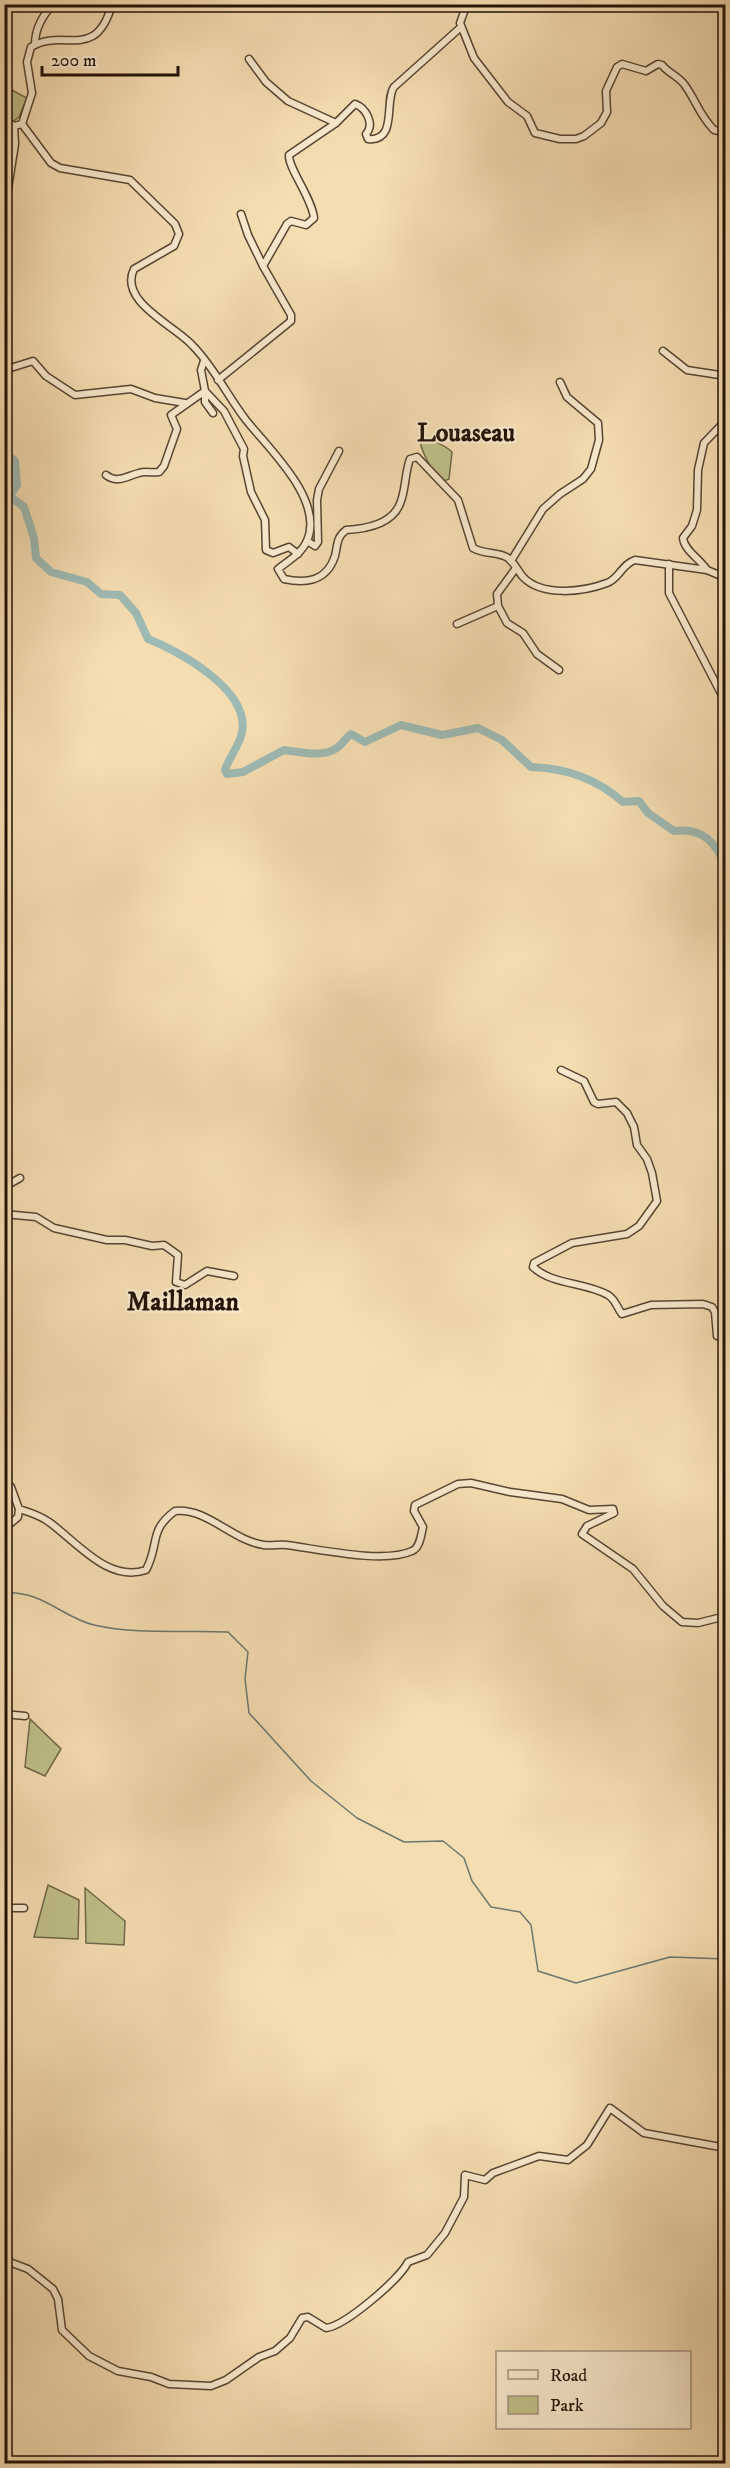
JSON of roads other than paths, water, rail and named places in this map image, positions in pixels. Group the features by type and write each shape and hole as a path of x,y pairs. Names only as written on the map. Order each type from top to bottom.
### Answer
{"street":[{"path":"4,214 18,125 32,93 28,52 35,44 35,35 41,21 54,4"},
{"path":"35,44 87,39 105,25 112,4"},
{"path":"467,4 460,18 461,27 474,58 508,102 527,116 533,132 560,139 580,138 603,121 607,112 606,92 616,67 622,64 646,71 658,64 662,65 668,73 684,83 694,105 714,130 726,127"},
{"path":"264,266 287,224 291,221 306,225 314,218 304,186 290,164 289,155 336,123 358,104 365,111 370,123 368,139 375,139 382,134 390,121 388,96 394,87 461,27"},
{"path":"249,59 276,92 294,104 336,123"},
{"path":"4,120 18,125 51,164 60,168 130,180 175,224 179,234 174,246 134,269 131,280 132,290 157,318 192,343 247,421 273,450 303,494 310,524 307,541 297,554 278,569 280,576 299,582 312,582 329,568 335,556 337,538 346,530 371,527 395,513 401,501 410,459 417,457 458,500 473,548 506,556 524,578 536,585 556,590 593,587 611,582 627,562 635,560 707,570 726,578"},
{"path":"4,136 18,125"},
{"path":"218,380 291,321 291,315 246,230 241,214"},
{"path":"663,351 687,370 726,376"},
{"path":"4,370 33,361 46,376 75,395 131,389 155,398 185,403"},
{"path":"204,361 201,370 205,402 213,413"},
{"path":"511,561 543,509 583,479 596,458 600,430 598,423 567,397 560,382"},
{"path":"106,475 111,479 123,480 143,472 159,472 164,466 177,429 171,415 205,391"},
{"path":"205,391 224,411 244,449 243,456 251,492 266,520 266,550 273,553 289,548 297,554"},
{"path":"707,570 699,558 686,548 683,538 692,526 697,510 698,470 704,443 726,420"},
{"path":"307,541 315,546 319,537 316,500 322,482 339,451"},
{"path":"669,564 669,593 726,703"},
{"path":"516,568 497,594 498,606 507,624 523,633 537,654 559,670"},
{"path":"457,624 498,606"},
{"path":"561,1070 584,1081 594,1102 598,1104 616,1102 627,1113 634,1127 637,1145 647,1159 652,1173 657,1201 639,1226 627,1234 572,1243 534,1263 533,1267 548,1277 608,1295 616,1302 622,1314 651,1305 712,1307 716,1312 717,1336 726,1338"},
{"path":"4,1187 20,1178"},
{"path":"4,1214 36,1217 54,1228 104,1239 125,1240 152,1246 164,1245 178,1255 176,1282 184,1285 208,1270 234,1276"},
{"path":"4,1480 11,1487 19,1509 18,1517 11,1523 4,1523"},
{"path":"19,1509 49,1522 99,1563 137,1573 146,1570 153,1556 157,1528 161,1521 175,1511 183,1510 192,1511 221,1528 264,1545 284,1544 337,1553 388,1556 413,1551 419,1544 423,1527 414,1511 415,1505 459,1484 471,1483 510,1492 562,1499 589,1510 613,1509 614,1513 587,1526 582,1534 633,1569 663,1606 682,1622 698,1623 726,1616"},
{"path":"4,1714 25,1716"},
{"path":"4,1905 9,1908 24,1908"},
{"path":"4,2260 28,2270 53,2289 58,2299 62,2330 89,2356 107,2367 169,2384 211,2386 275,2351 290,2338 302,2318 308,2317 326,2328 340,2324 402,2274 408,2262 428,2255 444,2233 464,2197 465,2175 485,2180 493,2173 539,2156 568,2160 587,2145 610,2108 644,2133 726,2148"}],"waterway":[{"path":"4,452 15,461 17,485 11,494 12,498 24,507 34,538 36,558 51,572 87,582 101,594 120,595 136,613 148,639 177,653 210,674 235,701 242,716 242,732 225,770 227,774 243,772 284,750 311,754 325,753 339,746 351,734 365,742 401,725 442,735 478,728 502,740 531,767 580,776 602,787 623,802 639,801 648,813 674,831 700,834 712,843 726,867"},
{"path":"4,1593 30,1596 72,1617 110,1628 144,1631 228,1632 248,1652 245,1679 249,1713 311,1781 357,1818 404,1842 443,1841 464,1858 472,1881 491,1907 520,1912 531,1925 538,1971 576,1983 670,1957 726,1959"}],"district":[{"name":"Louaseau","path":"466,432"},
{"name":"Maillaman","path":"183,1301"}]}
